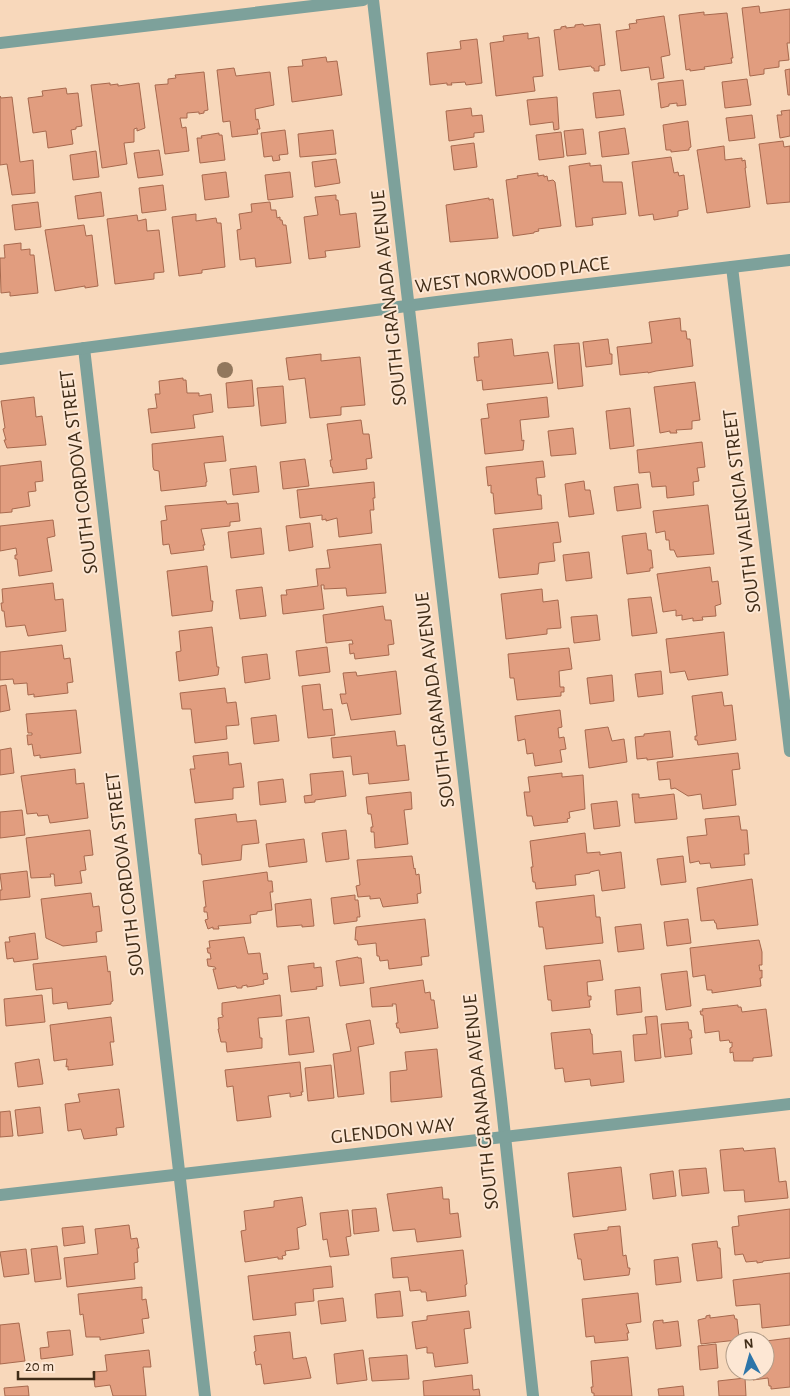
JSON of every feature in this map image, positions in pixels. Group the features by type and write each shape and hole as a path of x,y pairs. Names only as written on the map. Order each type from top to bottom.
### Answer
{"street":[{"path":"0,44 363,0"},
{"name":"SOUTH GRANADA AVENUE","path":"373,0 533,1396"},
{"name":"WEST NORWOOD PLACE","path":"0,359 409,306 790,260"},
{"name":"SOUTH VALENCIA STREET","path":"732,267 790,750"},
{"name":"SOUTH CORDOVA STREET","path":"84,348 206,1396"},
{"name":"GLENDON WAY","path":"0,1195 790,1104"}],"building":[{"path":"759,6 760,13 790,9 790,43 787,43 789,60 779,61 779,67 764,69 764,74 750,76 742,8"},
{"path":"704,12 704,15 727,13 732,63 704,67 705,69 686,70 679,15"},
{"path":"664,16 670,55 661,57 664,78 651,80 649,67 621,71 616,31 630,29 629,24 637,23 636,20"},
{"path":"583,24 584,26 600,24 605,65 599,66 599,71 594,71 594,68 591,66 559,70 554,30 561,29 561,27 575,27 575,25"},
{"path":"528,33 528,39 539,37 543,76 533,77 535,91 496,96 490,43 504,41 503,36"},
{"path":"477,39 482,83 466,85 465,82 451,83 452,85 447,85 447,83 430,85 427,53 461,49 460,41"},
{"path":"326,57 327,62 337,61 342,95 292,102 288,67 303,66 302,60"},
{"path":"234,68 236,76 270,72 274,105 255,109 256,120 258,119 260,129 257,129 258,134 232,137 230,121 223,122 217,70"},
{"path":"790,69 790,95 788,95 785,70"},
{"path":"204,72 208,110 199,114 199,112 187,113 187,118 180,118 182,128 186,127 189,151 165,154 155,85 168,84 168,79 176,78 175,75"},
{"path":"747,79 751,105 725,108 722,82"},
{"path":"683,80 686,105 677,106 677,103 661,108 658,83"},
{"path":"110,83 110,85 118,84 118,86 139,83 145,128 137,131 137,128 134,129 134,142 124,143 127,164 102,168 91,85"},
{"path":"66,88 67,94 78,93 82,126 71,130 73,144 48,148 46,131 33,133 28,98 43,96 42,91"},
{"path":"620,90 624,115 596,118 593,93"},
{"path":"0,96 1,98 12,97 20,162 33,160 35,193 12,195 7,164 0,165"},
{"path":"557,97 559,129 554,130 553,122 530,125 527,100"},
{"path":"471,108 472,116 482,115 484,132 474,133 474,137 449,141 446,111"},
{"path":"790,110 790,136 780,138 777,115 782,115 781,111"},
{"path":"752,115 755,138 729,141 726,118"},
{"path":"688,121 691,147 689,150 671,152 671,150 666,150 663,125"},
{"path":"625,128 629,154 602,157 599,132"},
{"path":"583,129 586,154 567,156 564,131"},
{"path":"285,130 288,154 279,155 280,160 273,161 272,156 264,157 261,133"},
{"path":"333,130 336,154 300,157 298,134"},
{"path":"561,132 564,157 539,160 536,135"},
{"path":"219,133 219,135 222,135 225,160 200,163 197,138"},
{"path":"783,141 784,147 790,146 790,202 767,204 759,144"},
{"path":"474,143 477,167 454,170 451,146"},
{"path":"724,146 725,160 742,158 742,161 745,160 750,207 707,213 697,150"},
{"path":"159,150 163,175 138,178 134,153"},
{"path":"96,151 99,177 73,180 70,155"},
{"path":"671,157 674,173 678,172 679,176 684,175 688,209 678,211 678,216 654,220 653,214 639,216 632,162"},
{"path":"336,159 340,183 315,187 312,162"},
{"path":"590,163 590,166 601,165 603,182 622,182 626,214 592,218 593,225 576,227 569,166"},
{"path":"226,172 229,197 205,200 202,175"},
{"path":"290,172 293,197 268,200 265,175"},
{"path":"538,173 538,176 547,176 548,181 553,180 555,182 561,226 538,229 539,231 534,233 513,236 506,180 518,178 517,176"},
{"path":"163,185 166,210 142,213 139,188"},
{"path":"101,192 104,216 78,219 75,196"},
{"path":"336,195 340,215 356,213 360,247 325,251 326,257 309,259 304,217 318,215 315,197"},
{"path":"489,198 489,200 493,199 498,238 450,242 446,205"},
{"path":"38,202 41,227 15,230 12,205"},
{"path":"270,202 271,210 276,210 277,218 280,217 283,225 286,225 291,263 256,267 255,258 240,260 237,230 241,229 239,214 252,212 251,204"},
{"path":"196,214 196,221 216,218 217,223 221,223 225,267 179,276 172,217"},
{"path":"137,215 138,221 146,219 147,231 159,230 164,272 154,273 154,279 115,284 107,219"},
{"path":"84,225 86,236 92,235 98,286 85,288 85,286 55,291 45,230"},
{"path":"21,243 21,250 30,249 30,255 34,255 38,293 10,296 10,292 1,293 0,258 5,258 4,245"},
{"path":"680,318 681,331 686,331 687,339 690,339 693,366 620,375 617,347 652,343 649,322"},
{"path":"512,339 514,356 548,352 553,383 483,390 482,380 477,381 474,357 479,357 478,343"},
{"path":"608,339 610,354 612,354 612,364 586,367 583,342"},
{"path":"579,343 583,386 558,389 554,345"},
{"path":"321,354 321,361 360,357 365,405 341,407 341,415 310,418 305,378 289,380 286,358"},
{"path":"183,378 183,380 186,380 187,393 199,393 199,396 211,394 213,412 193,415 195,428 151,433 148,409 157,408 155,394 160,394 159,381"},
{"path":"252,380 254,406 228,408 226,383"},
{"path":"695,382 700,420 692,421 692,429 676,430 677,433 670,433 670,431 660,433 654,387"},
{"path":"283,386 286,423 261,426 257,388"},
{"path":"34,397 36,417 42,416 46,445 7,448 4,440 6,440 3,429 5,428 1,401"},
{"path":"547,397 549,417 520,420 522,441 524,440 523,450 485,454 481,419 489,418 487,404"},
{"path":"630,408 634,446 610,449 606,411"},
{"path":"361,420 363,434 369,434 372,458 366,459 367,469 333,473 327,424"},
{"path":"573,428 576,454 551,456 548,431"},
{"path":"223,436 226,461 204,463 206,486 161,491 159,471 154,470 153,467 152,444"},
{"path":"702,442 705,467 697,468 699,481 693,482 694,495 667,498 666,486 652,487 650,472 639,473 637,450"},
{"path":"305,459 309,486 283,489 280,462"},
{"path":"41,461 43,481 35,482 36,491 28,492 30,506 12,509 12,512 0,513 0,466"},
{"path":"543,461 545,477 536,478 538,495 541,495 542,509 495,514 493,493 491,493 491,485 488,486 486,467"},
{"path":"256,466 259,492 233,495 230,469"},
{"path":"584,481 585,490 590,490 594,514 569,517 565,484"},
{"path":"374,482 374,510 370,510 372,533 339,537 337,518 326,521 326,519 322,520 322,515 300,518 297,490"},
{"path":"638,484 641,508 617,511 614,487"},
{"path":"226,501 227,504 238,503 240,521 230,522 230,526 201,529 205,545 203,545 204,550 171,554 169,544 163,545 161,521 167,520 165,506"},
{"path":"708,505 714,554 677,557 674,550 670,550 669,540 666,540 665,531 656,533 653,511"},
{"path":"53,520 55,536 47,538 52,571 19,576 17,559 15,559 15,555 17,555 16,548 0,551 0,526"},
{"path":"558,522 561,542 553,543 555,561 539,563 538,574 499,578 493,529"},
{"path":"310,523 313,547 289,551 286,526"},
{"path":"261,528 264,554 231,558 228,532"},
{"path":"646,533 648,550 651,550 653,568 650,568 650,571 627,574 622,536"},
{"path":"381,544 386,593 347,596 346,588 324,589 324,585 321,585 324,609 283,614 281,595 287,595 286,590 318,586 316,569 330,568 327,550"},
{"path":"589,552 592,578 566,581 563,555"},
{"path":"207,566 211,601 213,601 212,611 172,616 167,571"},
{"path":"710,567 712,582 718,581 721,604 715,606 716,616 702,617 703,620 693,621 693,618 682,620 682,615 676,616 676,610 663,612 657,574"},
{"path":"53,583 55,600 63,599 66,631 28,636 25,625 6,627 1,603 3,603 2,589"},
{"path":"262,587 266,616 240,619 236,590"},
{"path":"542,589 543,602 558,600 561,628 547,629 547,634 506,639 501,594"},
{"path":"651,597 657,633 632,636 628,599"},
{"path":"383,606 385,620 391,620 394,644 388,645 389,655 355,659 354,653 350,654 349,644 353,644 352,640 326,643 323,615"},
{"path":"597,615 600,640 574,643 571,617"},
{"path":"212,627 217,667 219,667 218,675 179,681 176,652 181,651 179,631"},
{"path":"724,632 728,675 688,680 685,671 670,673 666,639"},
{"path":"62,645 64,659 70,658 73,682 67,683 68,693 34,697 34,694 28,695 27,683 14,684 13,679 0,680 0,652"},
{"path":"327,647 330,672 299,676 296,651"},
{"path":"569,648 572,669 559,671 560,687 564,687 564,692 561,692 561,696 517,700 514,678 510,678 508,654"},
{"path":"267,654 270,679 245,683 242,657"},
{"path":"396,671 401,714 351,720 347,703 342,704 340,694 346,694 343,673 356,672 357,676"},
{"path":"661,671 663,694 638,697 635,674"},
{"path":"612,675 614,701 590,704 587,678"},
{"path":"320,684 323,710 332,709 335,735 308,738 302,686"},
{"path":"6,685 10,710 0,712 0,686"},
{"path":"225,688 227,703 236,702 239,725 226,726 227,739 195,743 191,709 182,709 180,693"},
{"path":"722,692 724,706 732,705 736,740 698,745 697,740 695,740 695,736 697,736 692,696"},
{"path":"76,710 81,753 40,758 40,755 34,756 32,744 28,745 27,735 32,735 32,733 28,733 26,714"},
{"path":"560,710 562,727 558,728 559,738 564,737 566,749 560,750 562,762 535,766 533,753 527,754 525,739 518,741 515,716"},
{"path":"276,715 279,741 254,744 251,718"},
{"path":"608,727 612,741 624,739 627,762 589,768 585,730"},
{"path":"395,731 397,746 405,745 409,780 369,784 368,773 353,775 351,756 333,758 331,738"},
{"path":"670,731 673,757 647,760 647,758 637,759 635,737"},
{"path":"11,748 14,773 0,775 0,750"},
{"path":"228,752 229,765 241,763 244,787 233,788 233,799 195,803 190,769 195,769 193,756"},
{"path":"738,753 740,769 732,770 736,805 703,809 701,794 688,796 675,788 671,789 670,779 659,780 657,762"},
{"path":"75,769 76,784 84,783 88,818 50,823 48,815 27,814 21,776"},
{"path":"343,771 346,796 305,803 304,796 312,795 310,774"},
{"path":"562,773 562,777 583,775 585,809 569,812 570,818 567,819 568,822 534,826 532,816 527,816 524,792 530,792 528,777"},
{"path":"283,779 286,802 260,805 258,782"},
{"path":"411,792 412,809 404,810 408,844 375,848 374,832 371,832 371,827 373,827 371,814 368,814 366,797"},
{"path":"632,794 639,794 639,798 674,794 677,819 635,823"},
{"path":"617,801 620,826 594,829 591,804"},
{"path":"22,810 25,835 0,838 0,812"},
{"path":"236,814 237,822 256,820 259,843 242,845 241,860 202,865 195,819"},
{"path":"739,816 741,830 747,830 749,854 744,854 745,865 711,868 710,863 700,864 699,861 690,863 687,837 707,835 705,819"},
{"path":"90,830 93,855 84,856 86,870 80,871 82,883 55,886 54,874 50,874 51,877 31,878 26,838"},
{"path":"346,830 349,859 326,862 322,833"},
{"path":"585,833 587,853 600,852 600,855 621,852 625,888 602,891 599,870 575,875 576,885 536,889 531,867 533,867 530,841"},
{"path":"304,839 307,862 269,867 266,844"},
{"path":"412,856 416,875 419,874 421,893 417,894 418,903 383,907 380,898 370,899 370,896 358,897 356,886 360,885 357,860"},
{"path":"683,856 686,882 661,885 657,859"},
{"path":"27,871 30,897 0,900 0,890 2,890 0,874"},
{"path":"267,872 268,881 272,881 273,892 270,892 272,910 250,915 251,923 218,926 219,929 213,929 213,927 208,929 205,920 208,919 207,912 204,912 204,907 206,907 203,881"},
{"path":"752,879 758,925 717,929 714,920 701,921 697,888"},
{"path":"91,893 93,907 99,906 102,931 96,932 97,942 63,946 46,938 41,899"},
{"path":"355,895 355,900 358,900 360,917 357,917 357,921 334,924 331,898"},
{"path":"594,895 596,917 600,917 603,943 546,949 543,927 539,927 536,902"},
{"path":"311,899 314,926 277,927 275,904"},
{"path":"425,919 429,956 421,957 422,965 389,969 388,960 380,961 379,956 377,956 376,943 358,945 357,940 355,940 356,927"},
{"path":"688,919 691,943 667,946 664,922"},
{"path":"641,924 644,949 618,952 615,927"},
{"path":"35,933 38,959 14,962 13,958 7,959 5,942 10,942 9,937"},
{"path":"244,937 248,954 260,953 263,974 267,973 268,979 263,980 264,984 247,987 247,985 242,986 242,988 237,988 236,986 218,989 213,969 216,969 215,967 208,966 207,959 211,959 207,948 210,948 209,941"},
{"path":"759,940 762,952 762,965 759,965 760,971 762,970 761,986 712,993 712,990 707,990 705,975 693,977 690,948"},
{"path":"106,956 108,972 110,971 113,1001 111,1004 68,1009 67,1002 53,1004 52,988 36,990 33,964"},
{"path":"361,958 364,983 340,986 336,961"},
{"path":"600,960 603,980 587,982 588,996 591,996 591,1000 589,1000 590,1007 552,1011 551,1000 548,1000 544,966"},
{"path":"314,963 314,968 321,967 323,986 316,987 317,989 291,992 288,966"},
{"path":"687,971 691,1006 666,1010 661,974"},
{"path":"423,980 425,993 430,992 431,1000 434,1000 438,1028 400,1033 396,1023 398,1023 396,1004 392,1004 393,1006 372,1007 370,988"},
{"path":"640,987 642,1012 617,1015 615,990"},
{"path":"42,995 45,1022 6,1026 4,999"},
{"path":"280,995 282,1016 258,1018 262,1048 227,1052 226,1042 221,1042 218,1029 218,1018 223,1017 222,1003"},
{"path":"738,1005 738,1007 741,1007 742,1012 766,1009 772,1056 753,1058 753,1061 734,1061 733,1052 730,1053 732,1042 730,1043 729,1040 720,1041 719,1031 705,1033 703,1015 701,1015 700,1011 703,1011 702,1009"},
{"path":"657,1016 661,1058 635,1061 633,1035 647,1034 645,1017"},
{"path":"111,1017 114,1042 110,1042 113,1065 68,1070 68,1066 66,1067 67,1059 54,1061 50,1025"},
{"path":"309,1017 314,1052 289,1055 286,1020"},
{"path":"370,1020 374,1044 358,1047 364,1094 338,1097 333,1054 351,1051 346,1024"},
{"path":"688,1022 692,1038 690,1038 692,1054 665,1057 661,1024"},
{"path":"590,1029 593,1054 621,1051 624,1082 591,1086 590,1079 565,1082 563,1068 555,1069 551,1033"},
{"path":"437,1049 442,1097 391,1102 390,1072 407,1070 405,1052"},
{"path":"39,1059 43,1084 18,1087 15,1063"},
{"path":"300,1062 302,1095 290,1097 290,1093 268,1096 271,1117 237,1121 233,1086 227,1087 225,1070"},
{"path":"331,1065 334,1098 308,1101 305,1068"},
{"path":"119,1089 124,1127 116,1128 117,1135 84,1139 81,1129 68,1131 65,1104 80,1102 78,1094"},
{"path":"40,1107 43,1133 18,1136 15,1110"},
{"path":"10,1111 13,1136 0,1137 0,1112"},
{"path":"743,1148 744,1151 775,1148 779,1182 786,1181 788,1198 745,1202 744,1190 724,1191 720,1150"},
{"path":"621,1167 626,1210 573,1217 568,1173"},
{"path":"706,1168 709,1193 682,1196 679,1170"},
{"path":"673,1171 676,1196 653,1199 650,1174"},
{"path":"442,1187 443,1199 449,1199 450,1214 458,1213 461,1237 417,1242 415,1229 393,1231 387,1194"},
{"path":"302,1197 306,1225 297,1228 299,1249 285,1251 286,1255 282,1256 283,1259 278,1259 278,1257 245,1262 241,1231 246,1230 244,1211 274,1207 274,1201"},
{"path":"376,1208 379,1231 354,1234 352,1210"},
{"path":"790,1209 790,1258 757,1263 757,1261 746,1262 743,1254 735,1255 732,1227 739,1226 738,1216"},
{"path":"348,1210 351,1236 346,1237 349,1255 330,1257 327,1239 323,1240 320,1213"},
{"path":"129,1225 131,1239 137,1238 139,1248 137,1248 138,1262 134,1263 135,1279 67,1287 64,1258 98,1254 95,1229"},
{"path":"83,1226 85,1243 64,1246 62,1228"},
{"path":"620,1226 623,1256 626,1255 628,1268 630,1268 629,1275 584,1280 581,1259 578,1259 574,1234 608,1230 608,1227"},
{"path":"717,1241 718,1248 720,1248 722,1278 697,1281 692,1244"},
{"path":"57,1246 61,1279 35,1282 31,1249"},
{"path":"26,1249 29,1274 4,1277 0,1252"},
{"path":"463,1250 467,1284 465,1285 466,1296 427,1301 426,1292 421,1292 421,1290 410,1291 408,1277 393,1278 391,1258"},
{"path":"678,1257 681,1282 656,1285 654,1260"},
{"path":"331,1266 333,1287 313,1289 314,1301 295,1303 296,1315 253,1320 248,1276"},
{"path":"790,1273 790,1325 762,1328 760,1304 736,1306 733,1280"},
{"path":"142,1287 142,1300 146,1299 149,1318 142,1319 144,1333 100,1340 100,1337 86,1337 83,1314 80,1315 78,1294"},
{"path":"400,1291 403,1316 377,1318 375,1294"},
{"path":"638,1293 641,1322 626,1324 629,1333 627,1333 628,1340 595,1343 594,1336 586,1337 582,1299"},
{"path":"343,1298 346,1321 321,1324 318,1301"},
{"path":"469,1311 471,1328 464,1329 468,1363 435,1367 433,1353 427,1353 427,1347 416,1349 412,1322 427,1320 427,1316"},
{"path":"710,1315 710,1318 734,1315 735,1319 737,1319 738,1331 725,1331 725,1341 701,1344 698,1320 706,1318 706,1316"},
{"path":"663,1320 663,1323 678,1321 681,1346 656,1349 653,1324 654,1321"},
{"path":"19,1323 25,1361 0,1364 0,1325"},
{"path":"70,1330 73,1355 41,1359 40,1348 49,1347 47,1332"},
{"path":"290,1332 293,1359 306,1357 311,1378 264,1384 261,1364 256,1365 254,1336"},
{"path":"790,1338 790,1387 771,1389 771,1386 769,1386 768,1381 775,1381 775,1340"},
{"path":"716,1344 718,1368 700,1370 698,1346"},
{"path":"149,1350 151,1367 143,1367 146,1396 113,1396 110,1385 95,1387 93,1372 107,1371 105,1355"},
{"path":"363,1350 367,1380 337,1384 334,1354"},
{"path":"407,1355 409,1379 372,1381 369,1358"},
{"path":"628,1357 632,1396 594,1396 591,1387 593,1387 591,1361"},
{"path":"472,1375 473,1390 479,1389 480,1396 424,1396 423,1381"},
{"path":"718,1381 745,1381 746,1396 719,1396"},
{"path":"28,1386 29,1396 5,1396 4,1388"},
{"path":"683,1386 684,1396 659,1396 658,1389"}]}
